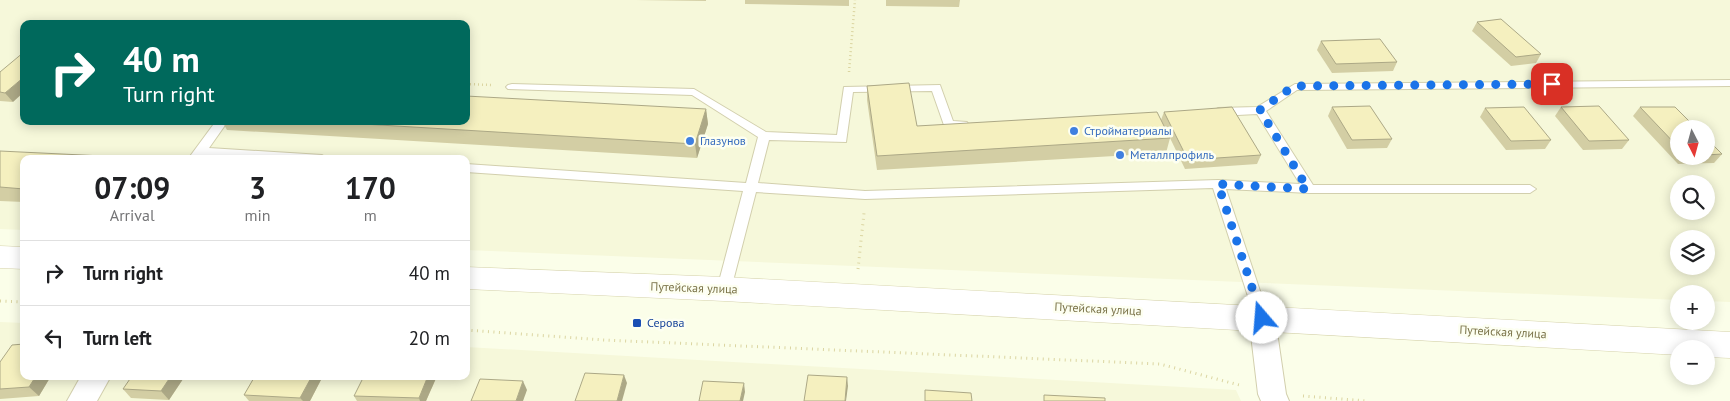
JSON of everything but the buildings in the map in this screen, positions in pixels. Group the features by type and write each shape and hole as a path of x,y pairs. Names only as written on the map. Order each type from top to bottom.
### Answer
{"main road":[{"path":"0,257 20,258"},
{"name":"Путейская улица","path":"470,278 724,289 1730,345"}],"street":[{"path":"1262,318 1273,397"},
{"path":"81,401 94,380"}],"lane":[{"path":"1202,113 1260,110 1294,86 1730,83"},
{"path":"512,87 694,92 764,136 842,139 848,89 936,87 949,125 978,124"},
{"path":"1260,110 1308,189"},
{"path":"196,155 219,125"},
{"path":"724,289 764,136"},
{"path":"470,168 865,195 1218,184 1308,189 1530,189"},
{"path":"1218,184 1262,318"}],"path":[{"path":"848,89 855,0"},
{"path":"858,275 865,195"},
{"path":"0,301 20,302"},
{"path":"470,330 614,340 1160,364 1273,397 1367,401"}],"shaded area":[{"path":"0,0 1730,0 1730,302 1715,301 1715,285 1670,285 1670,300 470,250 470,155 20,155 20,230 0,229"},
{"path":"0,322 20,323 20,380 470,380 470,347 1236,390 1241,401 0,401"}],"place":[{"name":"Стройматериалы","path":"1074,131"},
{"name":"Глазунов","path":"690,141"},
{"name":"Металлпрофиль","path":"1120,155"},
{"name":"Серова","path":"637,323"}],"route":[{"path":"1262,318 1218,184 1308,189 1260,110 1294,86 1552,84"}]}
